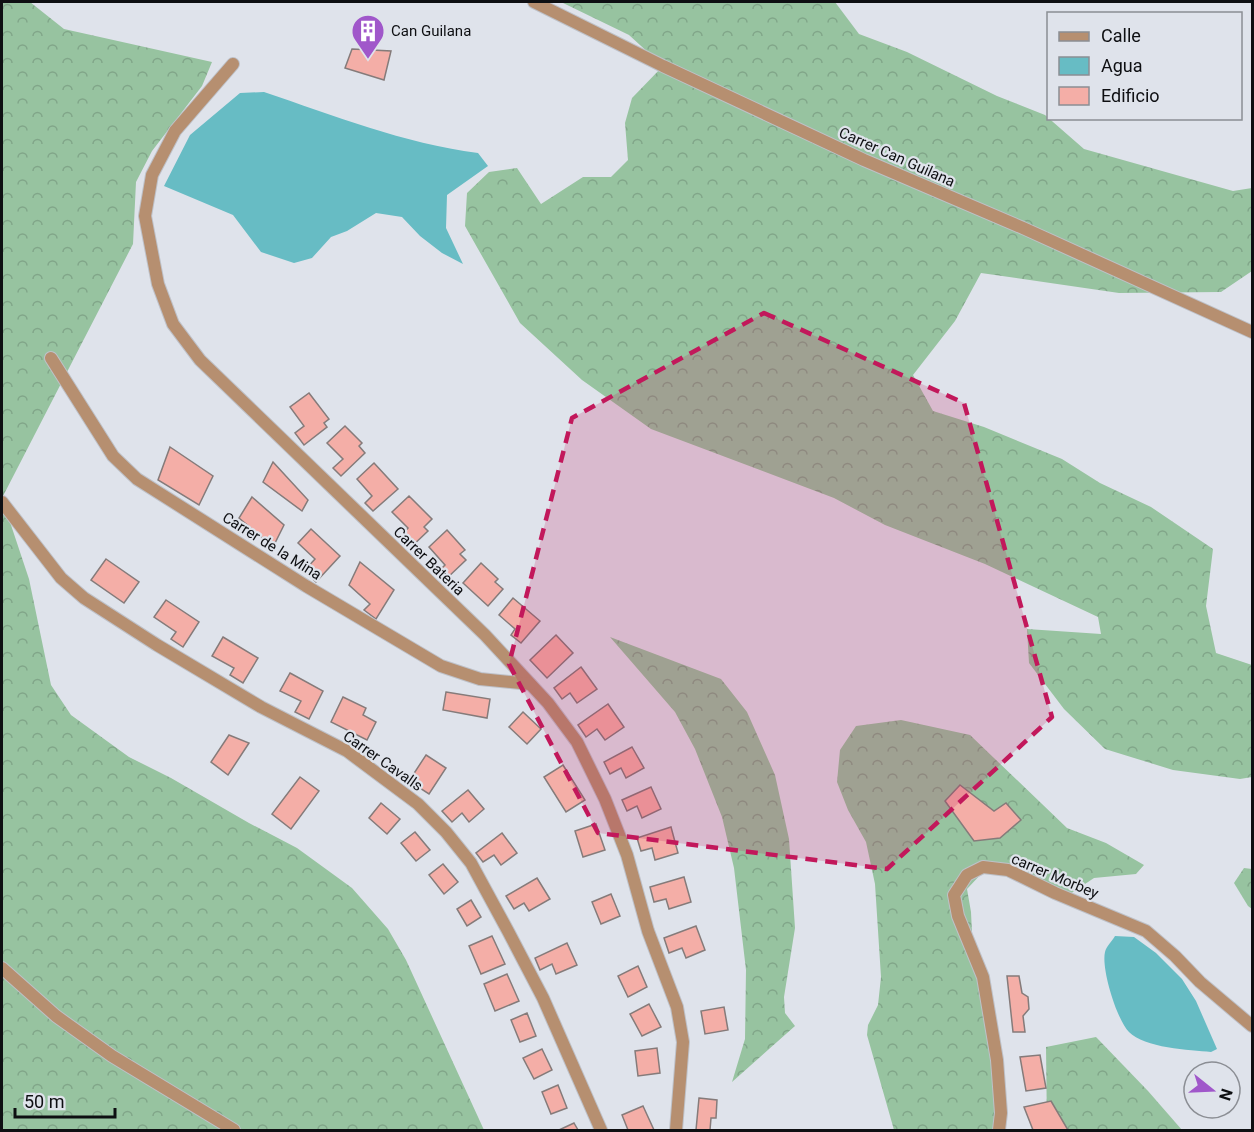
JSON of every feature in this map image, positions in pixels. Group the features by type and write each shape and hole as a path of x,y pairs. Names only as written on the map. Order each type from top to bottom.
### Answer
{"street":[{"name":"Carrer Can Guilana","path":"534,2 663,66 864,160 1023,228 1252,332"},
{"name":"Carrer Bateria","path":"233,64 175,130 152,175 145,216 158,284 173,324 200,360 485,635 548,703 577,742 605,799 627,855 648,931 677,1007 682,1042 676,1131"},
{"name":"Carrer de la Mina","path":"51,358 113,456 137,479 306,586 441,666 480,678 530,684"},
{"name":"Carrer Cavalls","path":"2,502 61,578 84,598 261,707 352,754 418,804 446,832 471,863 543,998 601,1131"},
{"name":"carrer Morbey","path":"999,1131 1001,1113 997,1060 983,977 958,916 954,895 967,875 983,867 1008,870 1055,893 1146,931 1176,956 1200,982 1252,1026"},
{"path":"2,968 56,1016 112,1056 234,1131"}],"highlighted area":[{"path":"764,313 964,403 1052,717 887,869 598,833 509,664 572,418"}],"green space":[{"path":"2,2 30,2 64,29 212,62 202,86 152,151 136,182 133,244 2,498"},
{"path":"561,2 835,2 859,34 907,52 997,96 1045,115 1047,120 1051,120 1084,149 1233,191 1252,188 1252,271 1221,292 1119,293 981,273 955,321 913,375 933,411 984,427 1062,459 1100,483 1151,507 1213,549 1206,606 1216,653 1252,665 1252,777 1240,779 1173,770 1105,749 1064,709 1029,663 1027,629 1101,634 1098,617 985,564 885,525 834,498 651,429 582,380 520,323 465,226 467,193 489,172 517,168 541,204 583,177 611,177 628,160 625,123 632,98 663,66 629,35"},
{"path":"2,498 29,579 51,685 71,715 129,757 297,848 352,888 388,929 406,960 484,1130 2,1130"},
{"path":"610,637 721,679 747,712 775,775 789,839 795,928 784,997 785,1013 795,1026 732,1082 745,1039 746,970 734,868 722,817 695,749 675,712"},
{"path":"901,720 970,735 1067,828 1106,843 1144,865 1136,874 1094,878 1067,896 1008,871 983,872 967,889 971,912 973,954 992,1055 996,1130 894,1130 867,1035 868,1025 878,1005 881,977 875,884 866,842 848,810 837,782 840,750 856,726"},
{"path":"1244,868 1252,869 1252,909 1234,883"},
{"path":"1096,1037 1182,1130 1047,1130 1046,1047"}],"water":[{"path":"264,92 396,136 478,153 488,166 447,195 446,228 463,264 442,253 420,236 402,217 376,213 347,231 331,237 312,258 294,263 261,252 233,215 164,186 190,135 240,93"},
{"path":"1115,936 1134,937 1156,953 1182,979 1196,1001 1217,1049 1211,1052 1156,1045 1145,1042 1129,1032 1115,1006 1105,970 1105,952"}],"building":[{"name":"Can Guilana","path":"352,49 391,51 384,80 345,68"},
{"path":"309,393 329,419 324,423 327,427 304,445 295,433 304,426 290,407"},
{"path":"345,426 362,443 359,446 365,453 341,476 333,468 343,459 327,443"},
{"path":"170,447 213,476 199,505 158,480"},
{"path":"273,462 308,500 302,511 263,482"},
{"path":"374,463 398,489 373,511 365,503 372,496 357,479"},
{"path":"409,496 432,519 424,527 428,531 409,549 399,538 408,528 392,512"},
{"path":"252,497 284,525 273,547 239,518"},
{"path":"311,529 340,556 316,582 304,571 315,559 298,543"},
{"path":"447,530 465,550 460,554 466,560 445,580 438,572 445,565 429,547"},
{"path":"106,559 139,582 124,603 91,580"},
{"path":"360,562 394,590 376,619 364,610 370,604 349,585"},
{"path":"481,563 498,579 495,582 503,589 488,606 463,583"},
{"path":"513,598 540,621 521,643 511,635 515,629 499,615"},
{"path":"166,600 199,622 183,647 171,639 176,632 154,617"},
{"path":"556,635 573,653 547,678 530,660"},
{"path":"223,637 258,658 243,683 230,675 234,668 212,656"},
{"path":"581,667 597,689 577,703 570,693 562,699 554,688"},
{"path":"290,673 323,691 309,719 295,712 301,701 280,691"},
{"path":"446,692 490,699 487,718 443,710"},
{"path":"343,697 366,708 363,715 376,722 367,740 331,722"},
{"path":"608,704 624,727 605,740 597,729 586,737 578,725"},
{"path":"523,712 541,729 527,744 509,727"},
{"path":"229,735 249,743 228,775 211,762"},
{"path":"632,747 644,768 626,778 621,768 610,774 604,762"},
{"path":"426,755 446,768 429,794 409,781"},
{"path":"563,765 585,800 566,812 544,777"},
{"path":"300,777 319,791 291,829 272,814"},
{"path":"960,785 994,811 1006,803 1021,820 1000,838 974,841 945,801"},
{"path":"651,787 661,809 642,818 637,806 627,811 622,800"},
{"path":"468,790 484,809 469,822 462,813 452,822 442,811"},
{"path":"381,803 400,819 387,834 369,818"},
{"path":"596,824 605,850 583,857 575,831"},
{"path":"671,827 678,853 655,860 652,848 641,851 637,838"},
{"path":"415,832 430,850 416,861 401,843"},
{"path":"502,833 517,853 501,865 494,855 483,862 476,853"},
{"path":"443,864 458,882 444,894 429,875"},
{"path":"684,877 691,902 669,909 666,899 654,902 650,887"},
{"path":"537,878 550,899 529,911 524,903 514,909 506,896"},
{"path":"611,894 620,916 601,924 592,902"},
{"path":"471,900 481,917 467,926 457,909"},
{"path":"696,926 705,950 686,958 682,948 669,953 664,938"},
{"path":"492,936 505,964 481,974 469,946"},
{"path":"567,943 577,965 556,974 552,964 540,970 535,958"},
{"path":"638,966 647,987 628,997 618,976"},
{"path":"507,974 519,1001 495,1011 484,984"},
{"path":"1007,976 1019,976 1022,993 1028,997 1029,1009 1023,1016 1025,1032 1013,1032"},
{"path":"649,1004 661,1027 642,1036 630,1014"},
{"path":"724,1007 728,1030 705,1034 701,1011"},
{"path":"527,1013 536,1036 520,1042 511,1020"},
{"path":"657,1048 660,1073 638,1076 635,1051"},
{"path":"542,1049 552,1070 534,1079 523,1058"},
{"path":"1040,1055 1046,1088 1026,1091 1020,1057"},
{"path":"558,1085 567,1108 551,1114 542,1092"},
{"path":"699,1098 717,1100 716,1118 711,1118 710,1130 696,1130"},
{"path":"1051,1101 1068,1130 1033,1130 1024,1107"},
{"path":"643,1106 654,1130 628,1130 622,1115"},
{"path":"574,1123 578,1130 559,1130"}],"place":[{"name":"Can Guilana","path":"368,60"}]}
